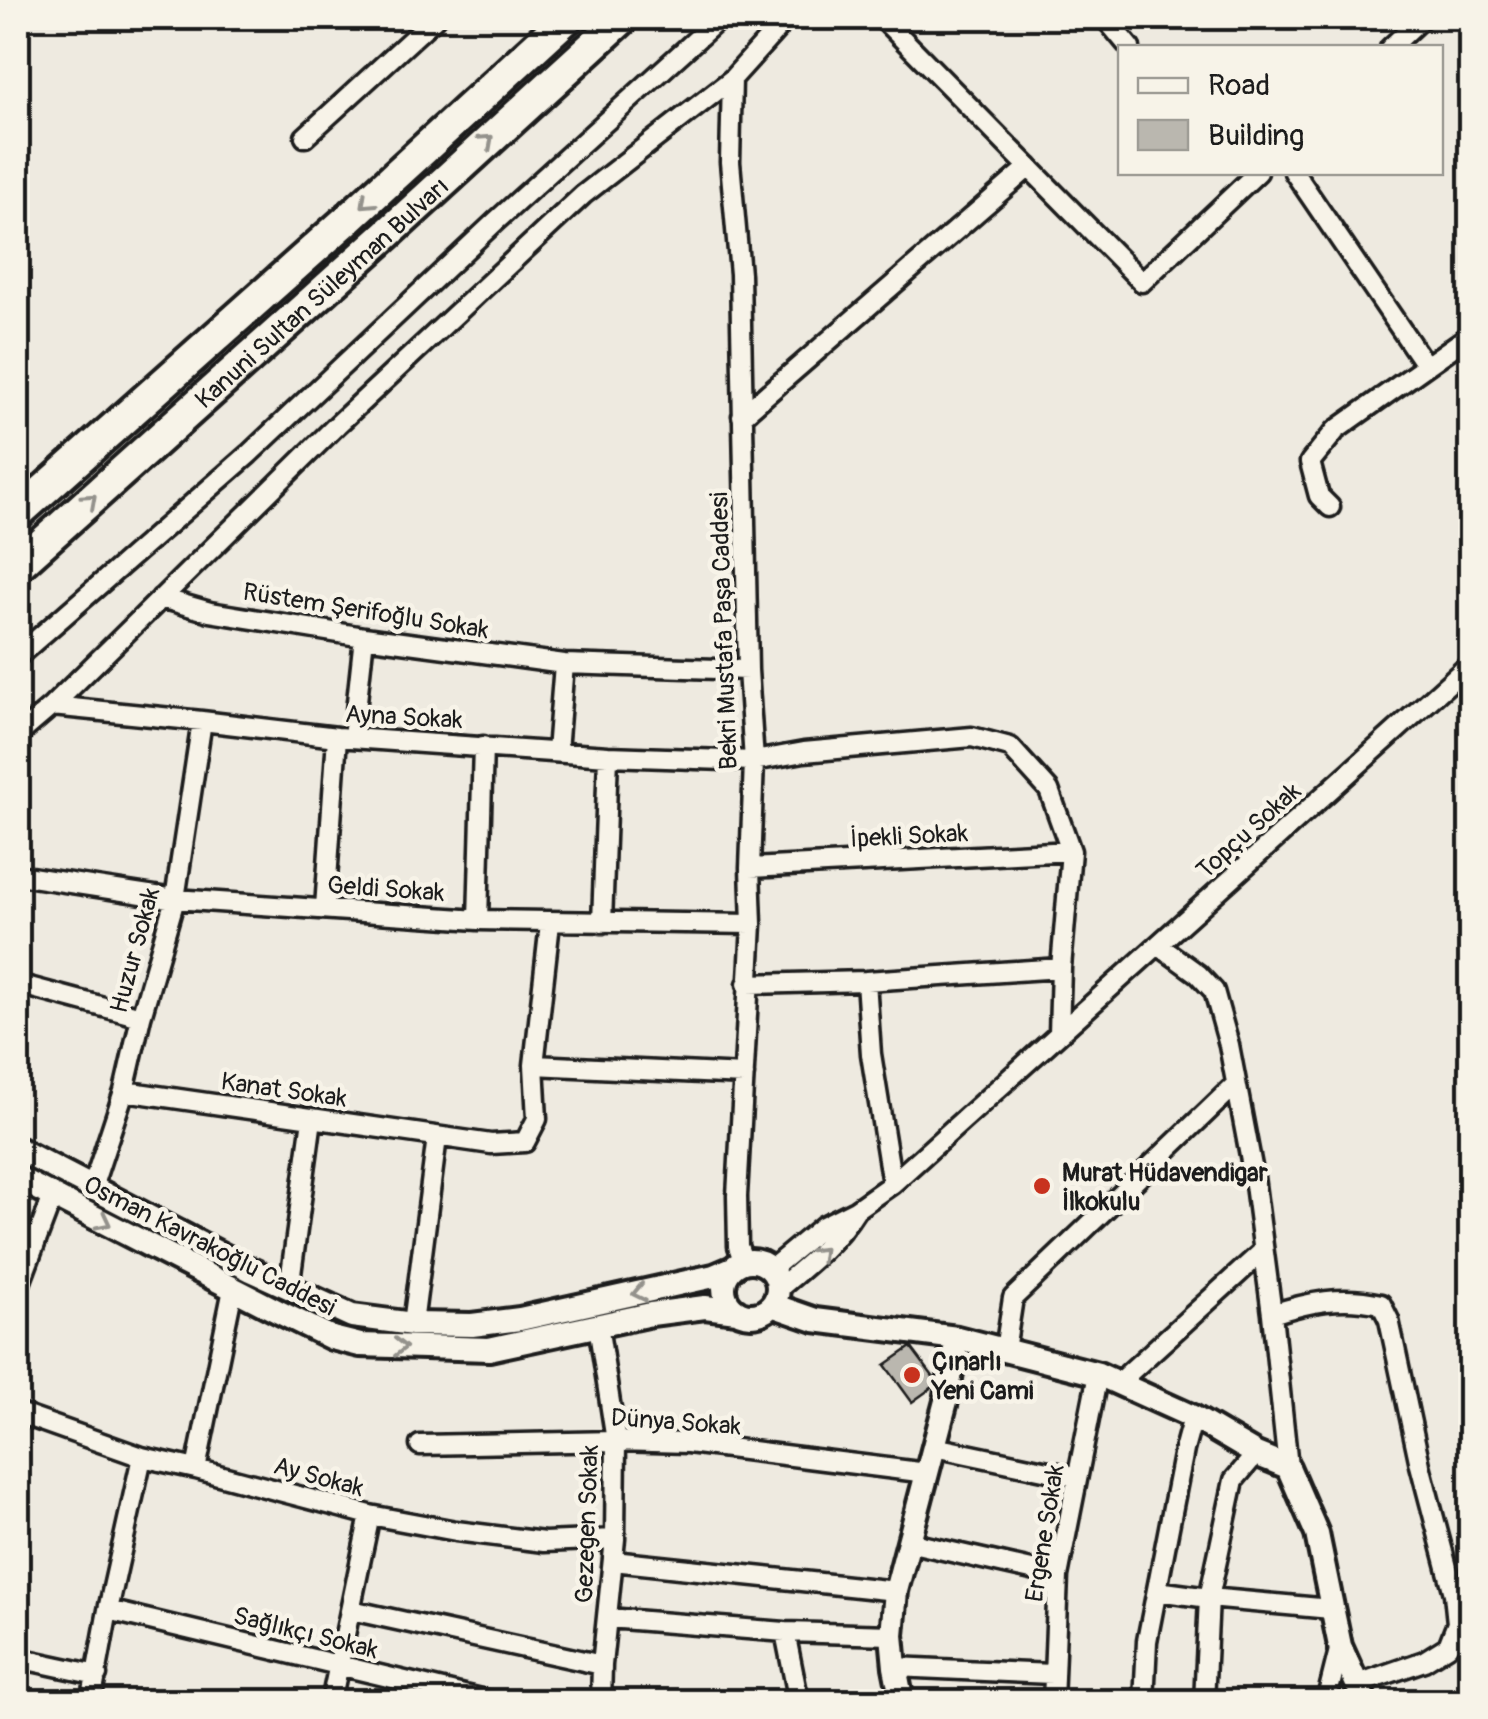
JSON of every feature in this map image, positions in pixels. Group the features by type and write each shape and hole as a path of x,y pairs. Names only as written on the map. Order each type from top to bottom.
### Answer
{"highway":[{"name":"Kanuni Sultan Süleyman Bulvarı","path":"18,512 567,18"},
{"name":"Kanuni Sultan Süleyman Bulvarı","path":"18,565 624,18"}],"street":[{"path":"305,138 435,18"},
{"path":"18,656 249,454 495,222 720,18"},
{"path":"18,735 337,424 583,195 732,79 786,18"},
{"path":"882,18 1142,282 1247,176"},
{"path":"1105,18 1128,45"},
{"path":"1393,45 1422,18"},
{"name":"Bekri Mustafa Paşa Caddesi","path":"732,79 730,162 740,274 748,670 754,760 752,924 736,1196 738,1265"},
{"path":"742,416 1029,167"},
{"path":"1296,175 1426,366"},
{"path":"1330,507 1319,496 1310,462 1336,430 1470,334"},
{"name":"Rüstem Şerifoğlu Sokak","path":"162,598 210,612 564,664 748,670"},
{"path":"325,908 345,738 364,637"},
{"path":"557,752 564,664"},
{"name":"Topçu Sokak","path":"773,1288 816,1258 841,1232 855,1210 892,1184 1470,664"},
{"name":"Ayna Sokak","path":"52,706 345,738 608,756 754,760 972,737 1010,747 1050,790 1071,851"},
{"name":"Huzur Sokak","path":"92,1188 124,1091 175,899 202,721"},
{"path":"478,920 483,746"},
{"path":"602,923 608,756"},
{"path":"1060,1034 1071,851"},
{"name":"İpekli Sokak","path":"750,868 1071,851"},
{"name":"Geldi Sokak","path":"18,875 175,899 478,920 752,924"},
{"path":"550,923 534,1065 744,1075"},
{"path":"1158,945 1198,974 1214,992 1254,1177 1288,1467 1318,1534 1340,1646 1361,1693 1448,1646 1457,1623 1454,1594 1420,1465 1389,1320 1381,1304 1326,1300 1272,1314"},
{"path":"747,984 866,982 1061,968"},
{"path":"866,982 871,1054 892,1184"},
{"path":"18,984 141,1017"},
{"name":"Kanat Sokak","path":"124,1091 492,1144 524,1142 538,1118 534,1065"},
{"path":"1006,1350 1013,1298 1236,1084"},
{"path":"289,1289 312,1118"},
{"path":"413,1324 437,1136"},
{"name":"Osman Kavrakoğlu Caddesi","path":"18,1150 289,1289 352,1316 472,1326 714,1276 738,1265 758,1262 773,1288 815,1320 958,1338 1108,1378 1288,1467"},
{"name":"Osman Kavrakoğlu Caddesi","path":"18,1178 332,1338 360,1345 490,1348 650,1314 705,1308 757,1314 773,1288"},
{"path":"18,1289 53,1196"},
{"path":"1108,1378 1263,1250"},
{"path":"737,1311 724,1292 724,1283 738,1265"},
{"path":"196,1469 233,1289"},
{"name":"Gezegen Sokak","path":"598,1326 616,1441 615,1539 601,1702"},
{"path":"902,1702 892,1635 896,1591 946,1401 958,1338"},
{"name":"Ergene Sokak","path":"1052,1702 1058,1576 1077,1477 1108,1378"},
{"name":"Ay Sokak","path":"18,1413 142,1457 370,1515 544,1542 615,1539"},
{"path":"1144,1702 1146,1641 1193,1417"},
{"name":"Dünya Sokak","path":"420,1445 688,1443 927,1474"},
{"path":"934,1448 1077,1477"},
{"path":"1204,1702 1209,1598 1234,1480 1256,1454"},
{"path":"92,1702 142,1457"},
{"path":"331,1702 370,1515"},
{"path":"908,1542 1058,1576"},
{"path":"613,1561 896,1591"},
{"path":"1157,1591 1331,1609"},
{"name":"Sağlıkçı Sokak","path":"108,1610 457,1698 493,1702"},
{"path":"351,1610 602,1665"},
{"path":"608,1618 786,1632 892,1635"},
{"path":"786,1632 799,1702"},
{"path":"1326,1702 1340,1646"},
{"path":"18,1658 97,1675"},
{"path":"895,1667 1052,1674"}],"building":[{"name":"Çınarlı Yeni Cami","path":"911,1347 935,1379 933,1387 912,1402 885,1365"}],"place":[{"name":"Murat Hüdavendigar İlkokulu","path":"1042,1186"},
{"name":"Çınarlı Yeni Cami","path":"912,1375"}]}
